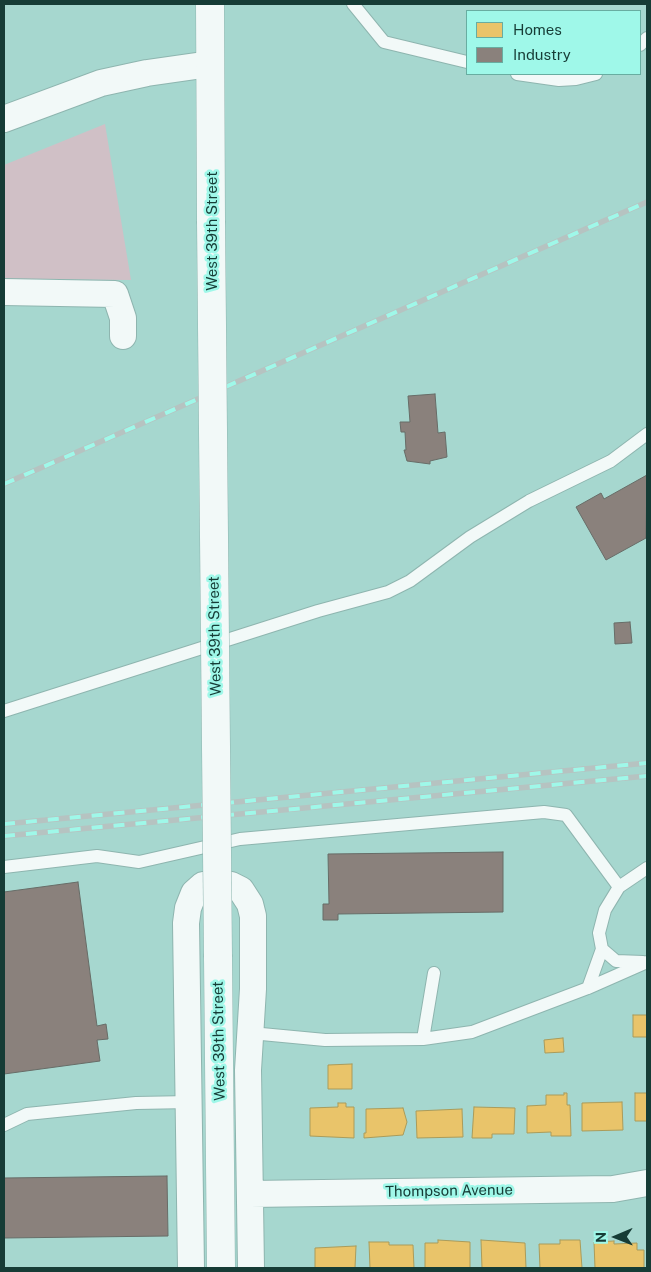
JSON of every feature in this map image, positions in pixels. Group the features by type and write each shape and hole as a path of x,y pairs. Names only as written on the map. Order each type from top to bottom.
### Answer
{"street":[{"name":"West 39th Street","path":"210,4 221,1268"},
{"path":"4,119 108,82 146,73 210,64"},
{"path":"4,292 115,294 123,318 123,336"},
{"path":"192,1268 186,923 188,908 194,893 204,885 231,884 241,890 250,904 253,916 254,989 248,1070 251,1268"},
{"name":"Thompson Avenue","path":"250,1194 613,1189 647,1183"}],"lane":[{"path":"353,4 384,42 466,62"},
{"path":"525,75 559,80 576,79 592,75"},
{"path":"4,712 318,611 388,592 410,581 470,537 529,501 610,461 647,434"},
{"path":"4,867 97,856 139,862 240,839 544,812 566,815 619,887"},
{"path":"588,988 602,950 599,933 605,910 619,887 647,868"},
{"path":"602,950 616,961 647,962"},
{"path":"251,1033 325,1040 423,1040 472,1032 588,988 647,962"},
{"path":"423,1040 434,973"},
{"path":"4,1125 27,1114 136,1103 190,1102"}],"shaded area":[{"path":"105,124 131,280 4,279 4,165"}],"building: Homes":[{"path":"633,1015 647,1015 647,1037 633,1037"},
{"path":"563,1038 564,1052 545,1053 544,1040"},
{"path":"352,1064 352,1089 328,1089 328,1065"},
{"path":"564,1093 567,1093 567,1105 570,1105 571,1136 551,1136 551,1132 527,1133 527,1106 546,1105 546,1095 564,1095"},
{"path":"635,1093 647,1093 647,1121 635,1121"},
{"path":"622,1102 623,1130 582,1131 582,1103"},
{"path":"338,1103 346,1103 346,1107 354,1107 354,1138 310,1136 310,1108 338,1107"},
{"path":"474,1107 515,1108 514,1134 492,1134 492,1138 472,1138"},
{"path":"403,1108 407,1122 403,1135 364,1138 364,1133 366,1133 366,1109"},
{"path":"462,1109 463,1137 417,1138 416,1111"},
{"path":"438,1240 470,1242 470,1268 425,1268 425,1243 438,1243"},
{"path":"481,1240 525,1243 526,1268 482,1268"},
{"path":"560,1240 580,1240 582,1268 540,1268 539,1244 560,1244"},
{"path":"614,1241 614,1244 637,1243 637,1250 644,1250 644,1268 595,1268 594,1242"},
{"path":"369,1242 389,1242 389,1245 413,1245 414,1268 370,1268"},
{"path":"356,1246 355,1268 315,1268 315,1248"}],"building: Industry":[{"path":"435,394 438,433 445,432 447,457 430,461 430,464 407,461 404,450 406,450 405,432 401,432 400,422 410,422 408,396"},
{"path":"647,475 646,538 606,560 576,507 601,493 604,499"},
{"path":"630,622 632,643 615,644 614,623"},
{"path":"503,852 503,912 338,914 338,920 323,920 323,904 329,904 328,854"},
{"path":"78,882 97,1026 106,1024 108,1039 97,1040 100,1061 4,1074 4,892"},
{"path":"167,1176 168,1236 4,1238 4,1178"}],"railway":[{"path":"4,484 647,202"},
{"path":"4,824 647,763"},
{"path":"4,836 647,776"}]}
